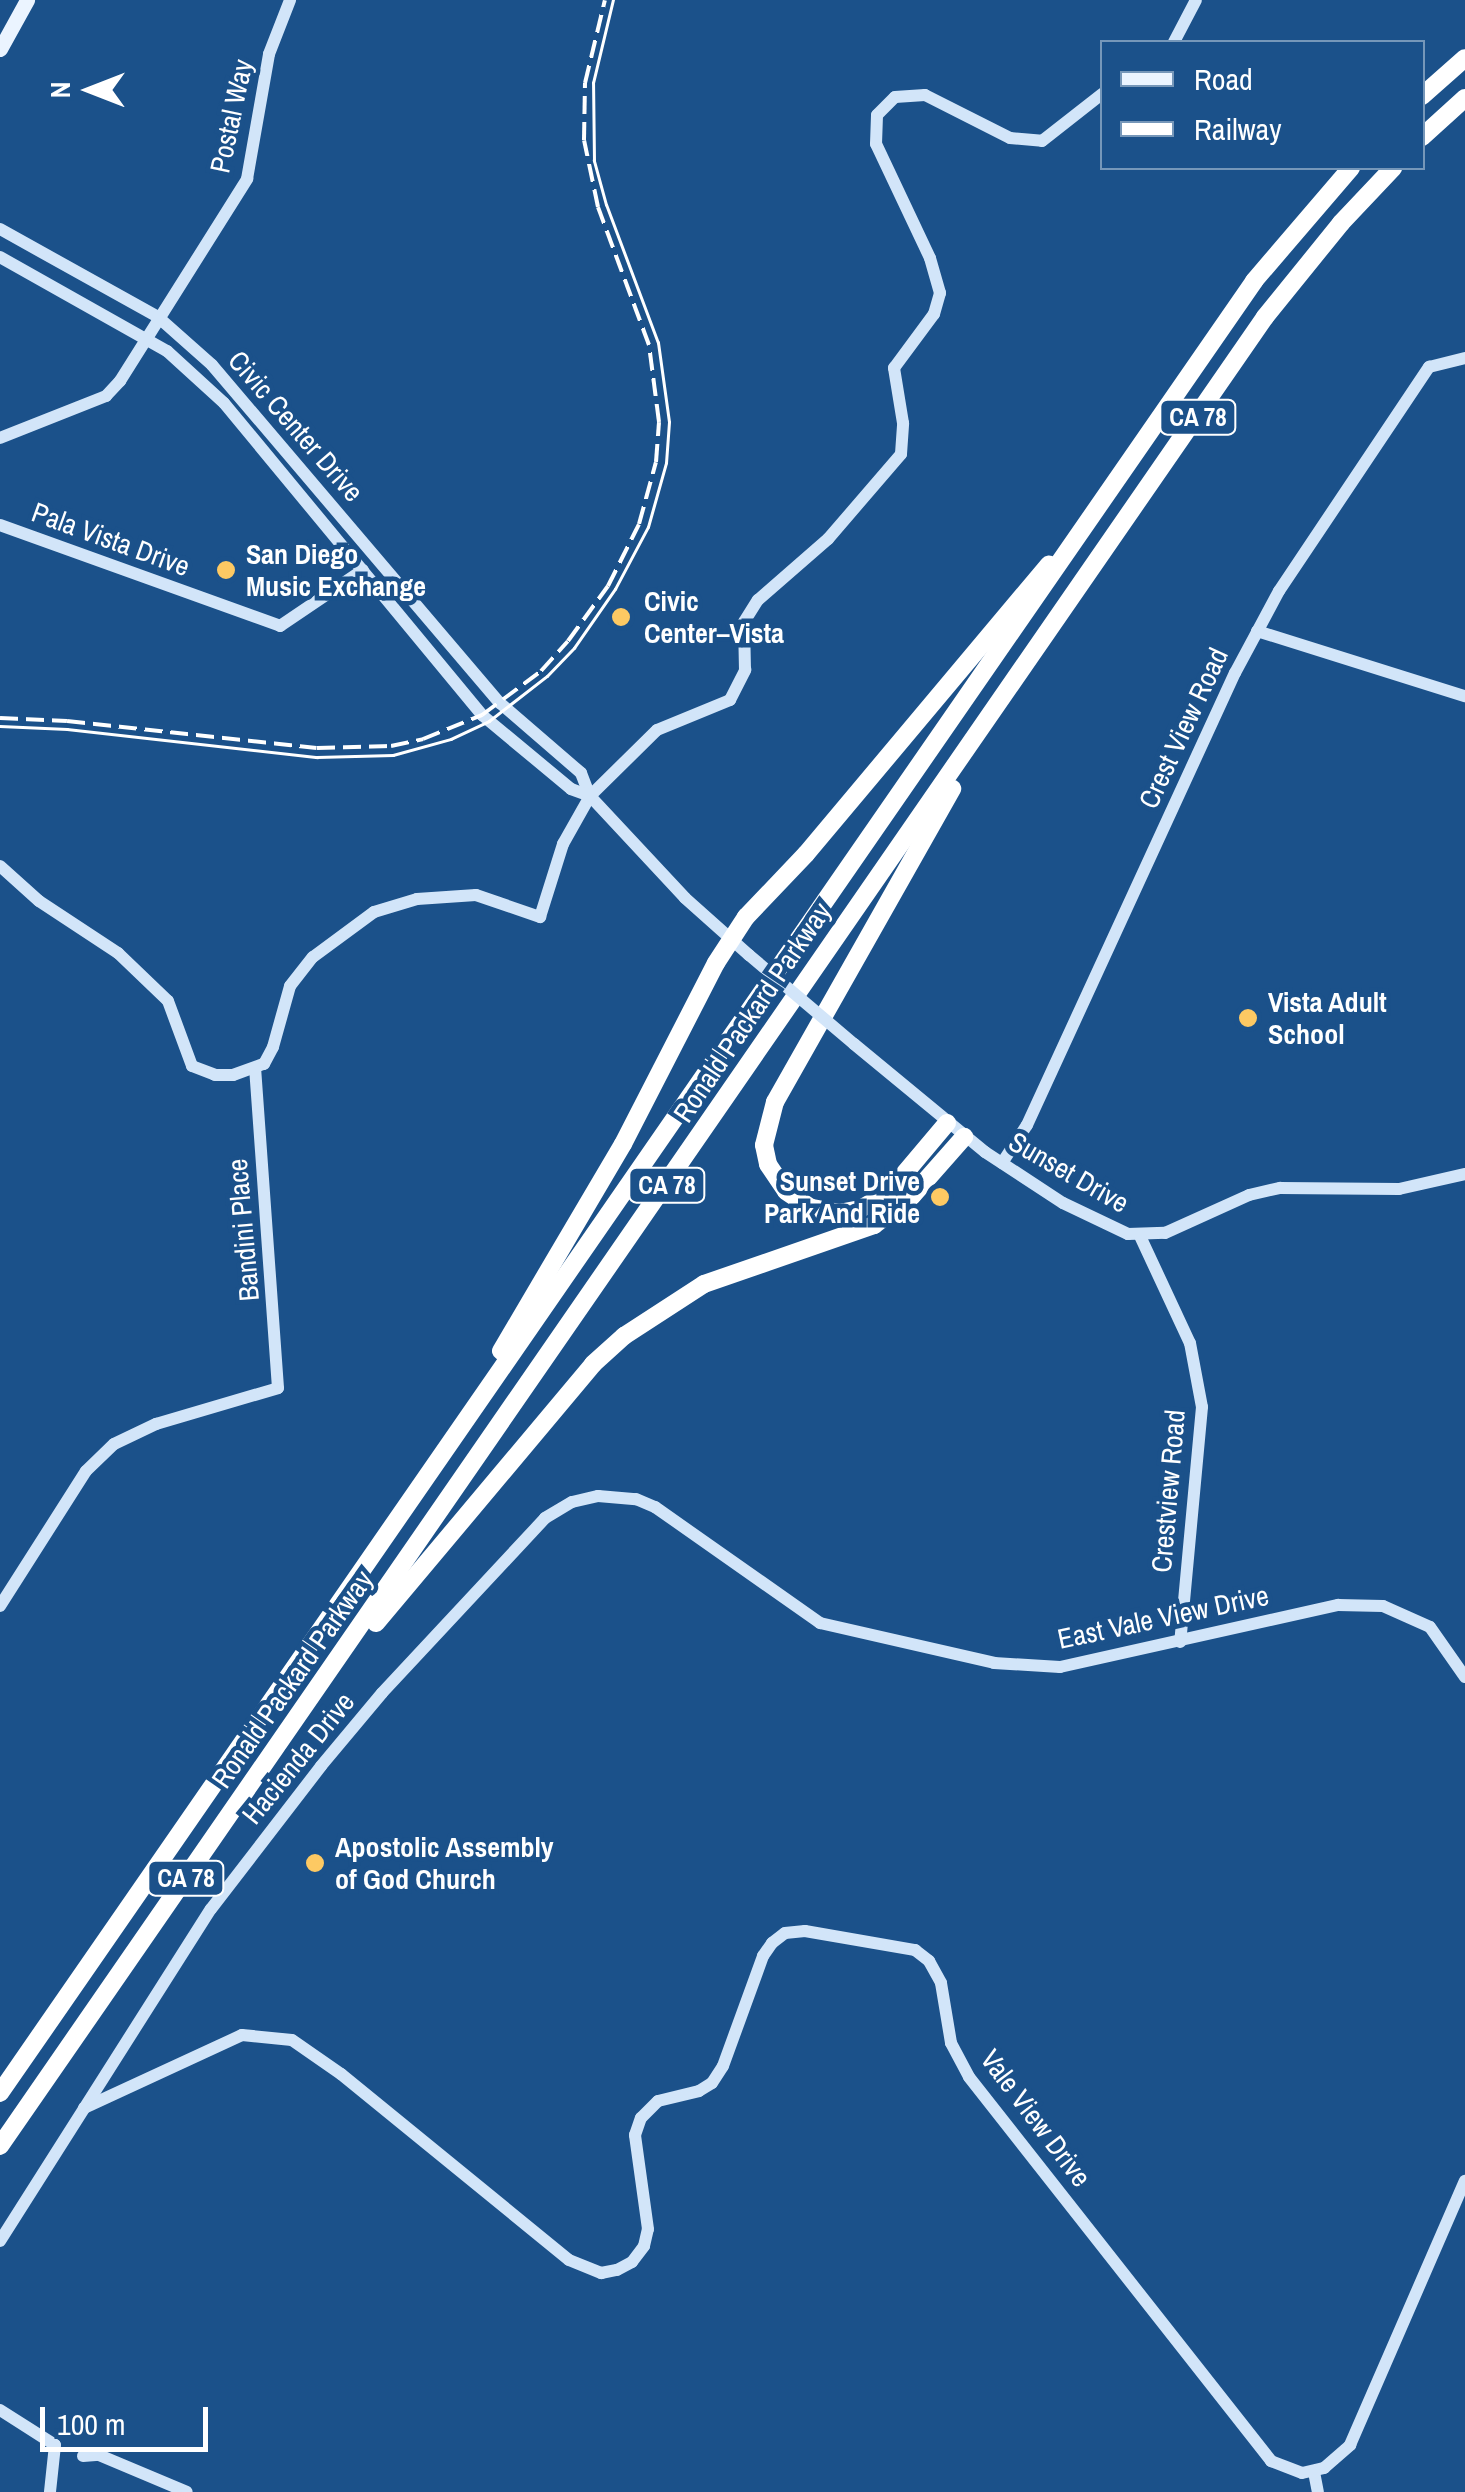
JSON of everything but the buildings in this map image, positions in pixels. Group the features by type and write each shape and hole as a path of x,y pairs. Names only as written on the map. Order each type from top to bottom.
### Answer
{"highway":[{"path":"1425,93 1465,58"},
{"path":"1425,135 1465,98"},
{"name":"Ronald Packard Parkway","path":"0,2093 1254,281 1348,170"},
{"name":"Ronald Packard Parkway","path":"0,2146 1265,317 1340,223 1391,170"},
{"path":"420,1486 624,1144 746,917 804,856 1024,590 1093,516"},
{"path":"946,1124 888,1193 860,1208 840,1213 811,1208 786,1191 775,1178 764,1145 774,1102 1017,678"},
{"path":"317,1692 593,1364 624,1336 704,1284 874,1225 912,1196 964,1137"},
{"path":"0,2166 56,2064"}],"main road":[{"path":"0,50 27,0"}],"street":[{"name":"Postal Way","path":"0,438 106,396 120,381 247,179 269,54 290,0"},
{"path":"1175,40 1196,0"},
{"path":"0,866 39,901 118,953 168,1001 192,1066 215,1076 255,1068 273,1047 290,986 313,957 374,912 400,901 476,895 540,917 563,844 590,796 657,730 730,700 745,670 744,622 758,600 828,539 901,454 903,424 894,368 898,356 934,314 940,293 930,258 876,144 876,120 886,104 895,96 924,95 1010,138 1035,141 1058,132 1100,96"},
{"name":"Civic Center Drive","path":"0,229 158,317 212,365 266,423 506,710 581,773 590,796 731,940 854,1044"},
{"name":"Civic Center Drive","path":"0,257 167,351 224,403 482,715 571,789 590,796"},
{"name":"Crest View Road","path":"1002,1163 1028,1125 1256,631 1429,367 1465,358"},
{"name":"Pala Vista Drive","path":"0,525 280,626 363,570"},
{"path":"1256,631 1465,696"},
{"name":"Sunset Drive","path":"854,1044 946,1124 1062,1204 1111,1228 1140,1236 1178,1230 1230,1202 1280,1188 1399,1189 1465,1174"},
{"name":"Bandini Place","path":"0,1606 86,1471 114,1444 156,1424 278,1388 255,1068"},
{"name":"Crestview Road","path":"1140,1236 1190,1343 1202,1407 1180,1642"},
{"name":"East Vale View Drive","path":"584,1498 636,1498 656,1507 785,1602 836,1630 1025,1667 1060,1667 1338,1605 1383,1606 1430,1626 1465,1677"},
{"name":"Hacienda Drive","path":"0,2241 211,1909 321,1766 382,1693 545,1518 584,1498"},
{"name":"Vale View Drive","path":"84,2108 242,2036 292,2040 341,2074 569,2260 601,2273 617,2270 632,2262 644,2246 648,2228 635,2135 641,2118 658,2100 699,2091 712,2083 723,2066 763,1956 772,1943 785,1934 805,1931 915,1950 929,1961 941,1983 951,2042 974,2084 1271,2461 1289,2470 1314,2472"},
{"path":"1318,2492 1314,2472 1342,2456 1350,2446 1465,2181"},
{"path":"0,2410 55,2445 50,2492"},
{"path":"83,2456 99,2455 187,2492"}],"tram line":[{"path":"0,726 67,729 317,757 393,755 451,739 489,721 547,676 574,648 615,589 648,527 666,463 669,422 658,343 606,205 594,161 593,83 613,0"}],"railway":[{"path":"0,718 67,721 317,748 391,746 423,739 482,715 541,671 568,641 608,586 639,524 656,462 659,422 649,345 598,207 584,140 585,83 605,0"}],"place":[{"name":"San Diego Music Exchange","path":"226,570"},
{"name":"Civic Center–Vista","path":"621,617"},
{"name":"Vista Adult School","path":"1248,1018"},
{"name":"Sunset Drive Park And Ride","path":"940,1197"},
{"name":"Apostolic Assembly of God Church","path":"315,1863"}]}
